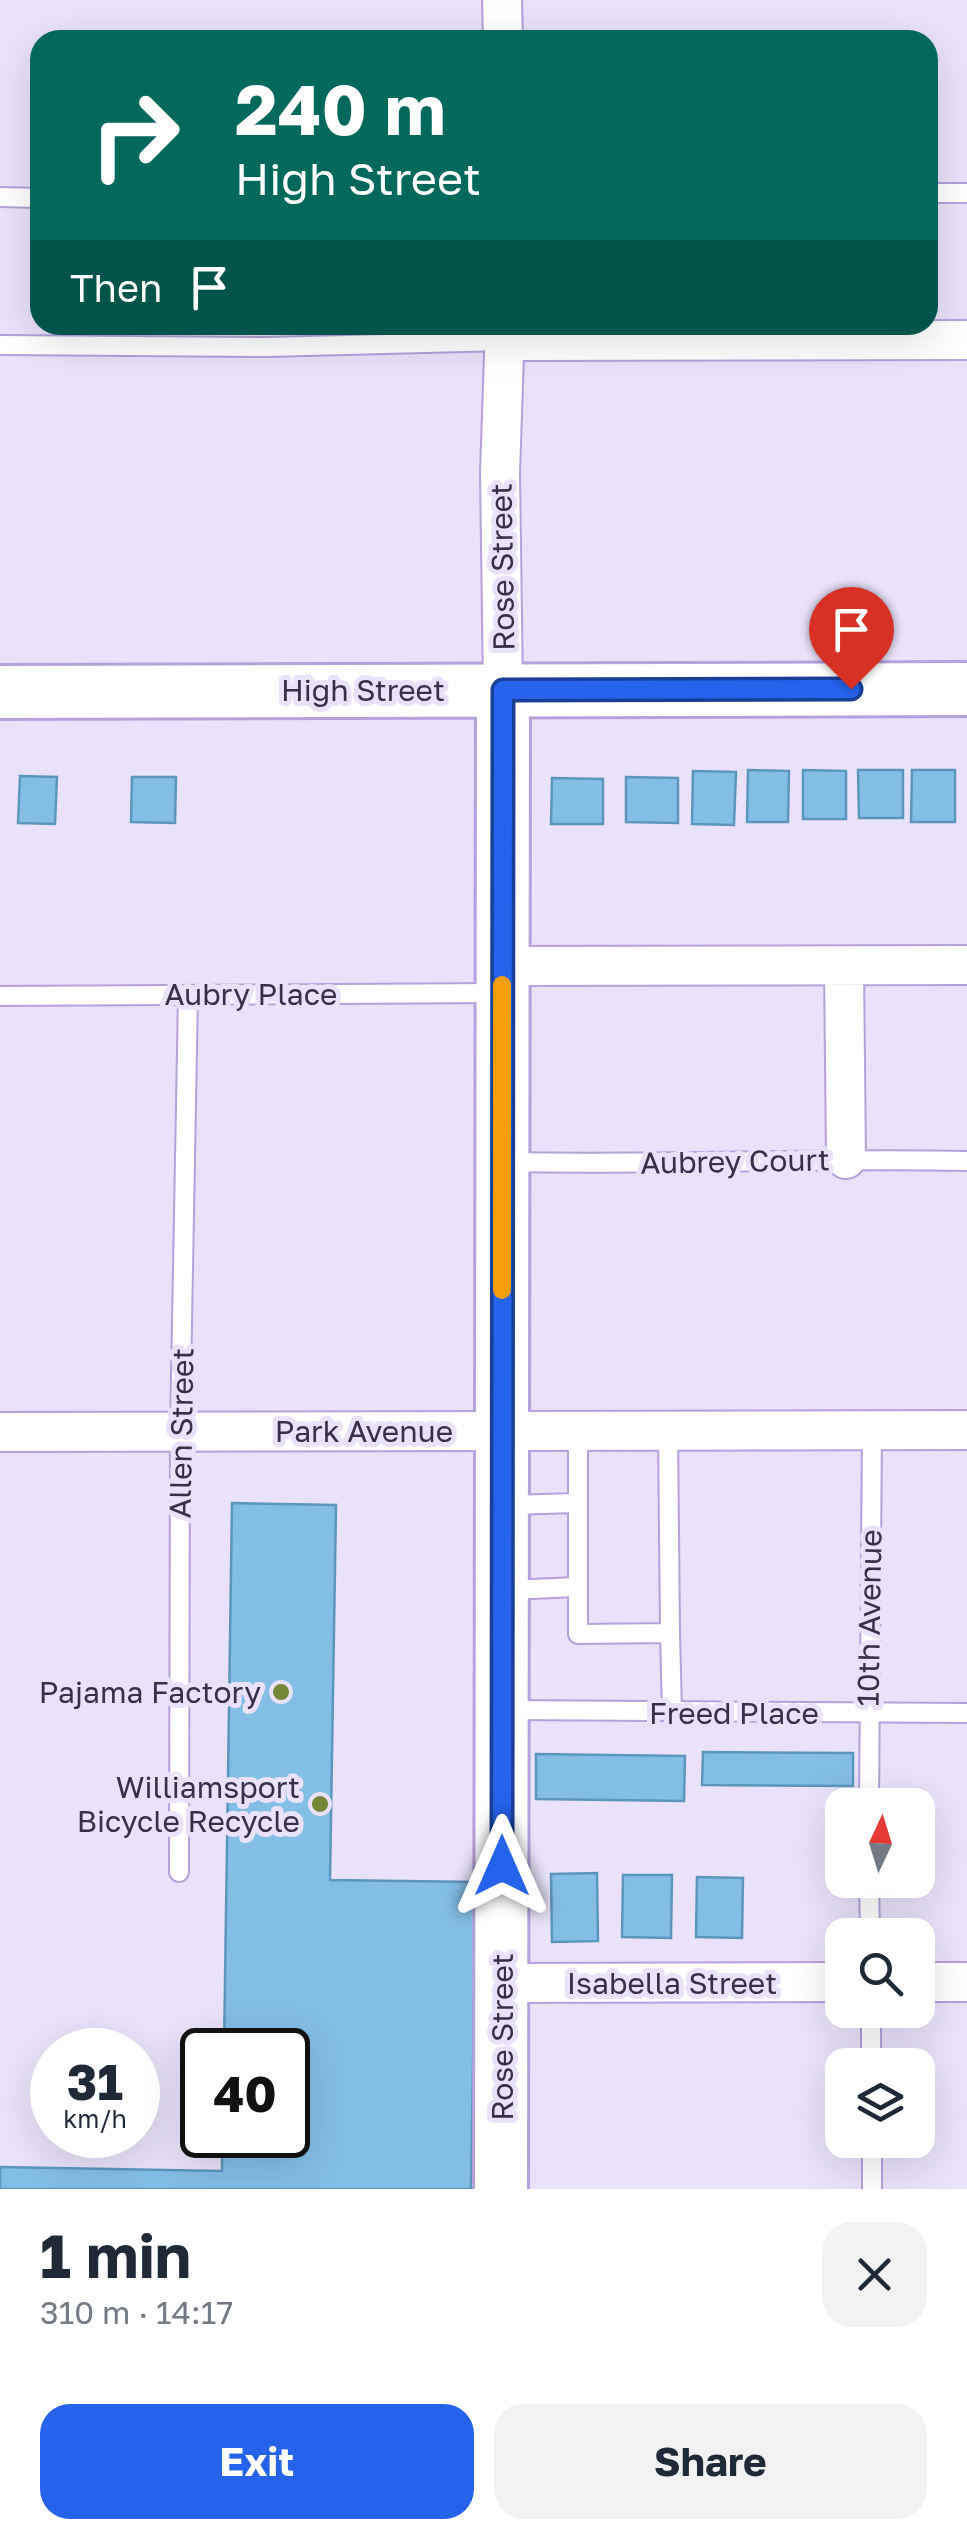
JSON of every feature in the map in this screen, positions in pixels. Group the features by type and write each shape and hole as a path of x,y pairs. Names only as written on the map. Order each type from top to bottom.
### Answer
{"street":[{"path":"502,0 502,30"},
{"name":"Rose Street","path":"501,2189 500,473 504,335"},
{"path":"636,335 967,340"},
{"name":"High Street","path":"0,692 967,689"},
{"name":"Aubry Place","path":"502,979 967,965"},
{"path":"844,966 846,1159"},
{"name":"Park Avenue","path":"0,1432 967,1430"},
{"name":"Isabella Street","path":"502,1983 825,1982"},
{"path":"935,1982 967,1982"}],"lane":[{"path":"938,193 967,193"},
{"path":"0,197 30,198"},
{"path":"0,346 267,347 470,335"},
{"name":"Aubry Place","path":"0,996 188,995 502,979"},
{"name":"Allen Street","path":"179,1872 180,1432 188,995"},
{"name":"Aubrey Court","path":"502,1162 967,1161"},
{"path":"578,1430 578,1634 670,1633"},
{"path":"668,1430 672,1712"},
{"name":"10th Avenue","path":"869,1788 872,1430"},
{"path":"502,1506 577,1503"},
{"path":"502,1590 577,1587"},
{"name":"Freed Place","path":"502,1710 967,1712"},
{"path":"872,2158 872,2189"}],"building":[{"path":"748,770 789,771 788,822 747,822"},
{"path":"803,770 846,771 846,819 803,819"},
{"path":"858,770 903,770 903,818 859,818"},
{"path":"912,770 955,770 955,822 911,822"},
{"path":"693,771 736,772 734,825 692,824"},
{"path":"20,776 57,777 55,824 18,823"},
{"path":"132,777 176,777 175,823 131,822"},
{"path":"626,777 678,778 678,823 626,822"},
{"path":"552,778 603,779 603,824 551,824"},
{"name":"Pajama Factory","path":"232,1503 336,1505 330,1880 476,1882 471,2189 0,2189 0,2167 222,2171 222,2158 310,2158 310,2028 224,2028"},
{"path":"703,1752 853,1753 853,1786 702,1785"},
{"path":"536,1754 685,1756 684,1801 536,1799"},
{"path":"597,1873 598,1941 552,1942 551,1874"},
{"path":"623,1875 672,1875 671,1938 622,1937"},
{"path":"697,1877 743,1878 742,1938 696,1937"}],"slow traffic":[{"path":"502,985 502,1290"}],"place":[{"name":"Pajama Factory","path":"281,1692"},
{"name":"Williamsport Bicycle Recycle","path":"320,1804"}],"route":[{"path":"502,1866 503,690 851,689"}]}
